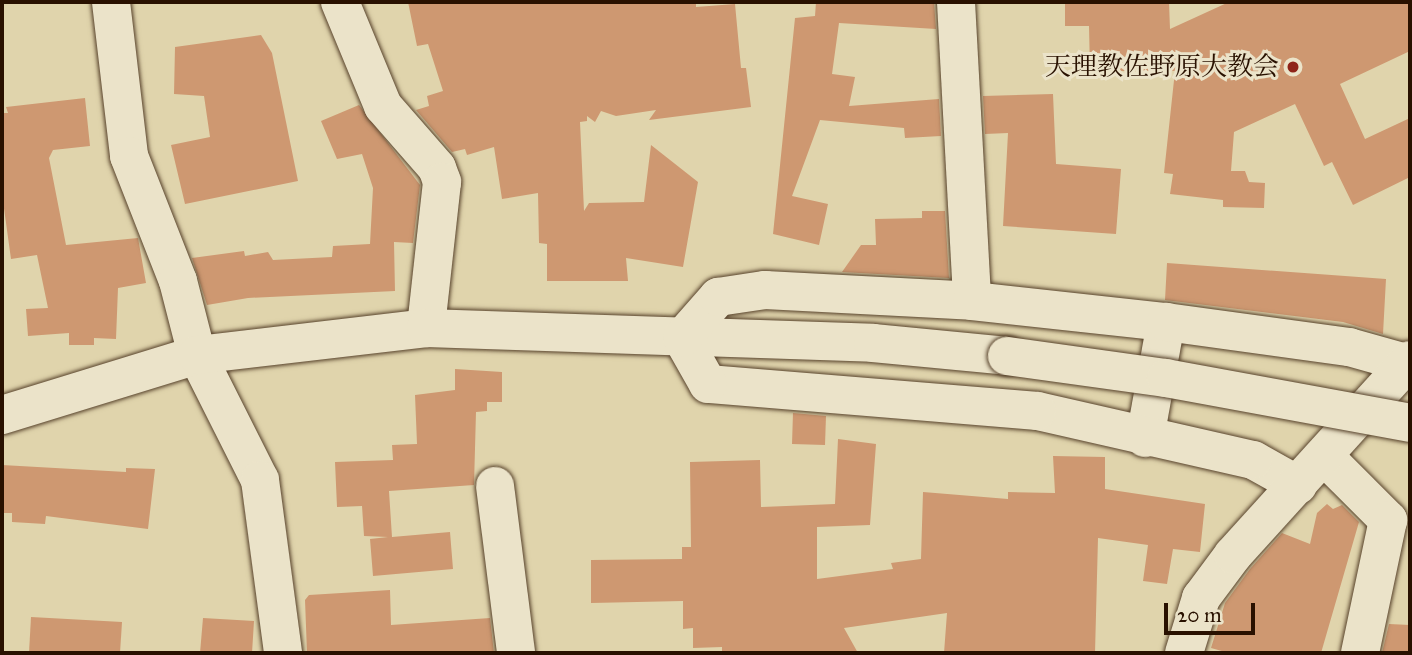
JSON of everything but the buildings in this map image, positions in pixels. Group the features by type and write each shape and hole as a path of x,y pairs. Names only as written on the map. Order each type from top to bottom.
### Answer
{"street":[{"path":"111,2 129,156 177,281 197,355 260,480 283,653"},
{"path":"340,2 383,106 437,168 442,182 426,328"},
{"path":"956,2 972,301"},
{"path":"682,338 718,297 765,290 972,301 1166,322 1349,348 1410,363 1233,555 1201,598 1184,653"},
{"path":"1145,438 1166,322"},
{"path":"2,415 197,355 426,328 873,342 1007,356 1167,378 1410,423"},
{"path":"682,338 708,384 1037,411 1145,438 1253,460 1298,485"},
{"path":"1324,456 1388,520 1360,653"},
{"path":"495,486 516,653"}],"place":[{"name":"天理教佐野原大教会","path":"1293,67"}]}
